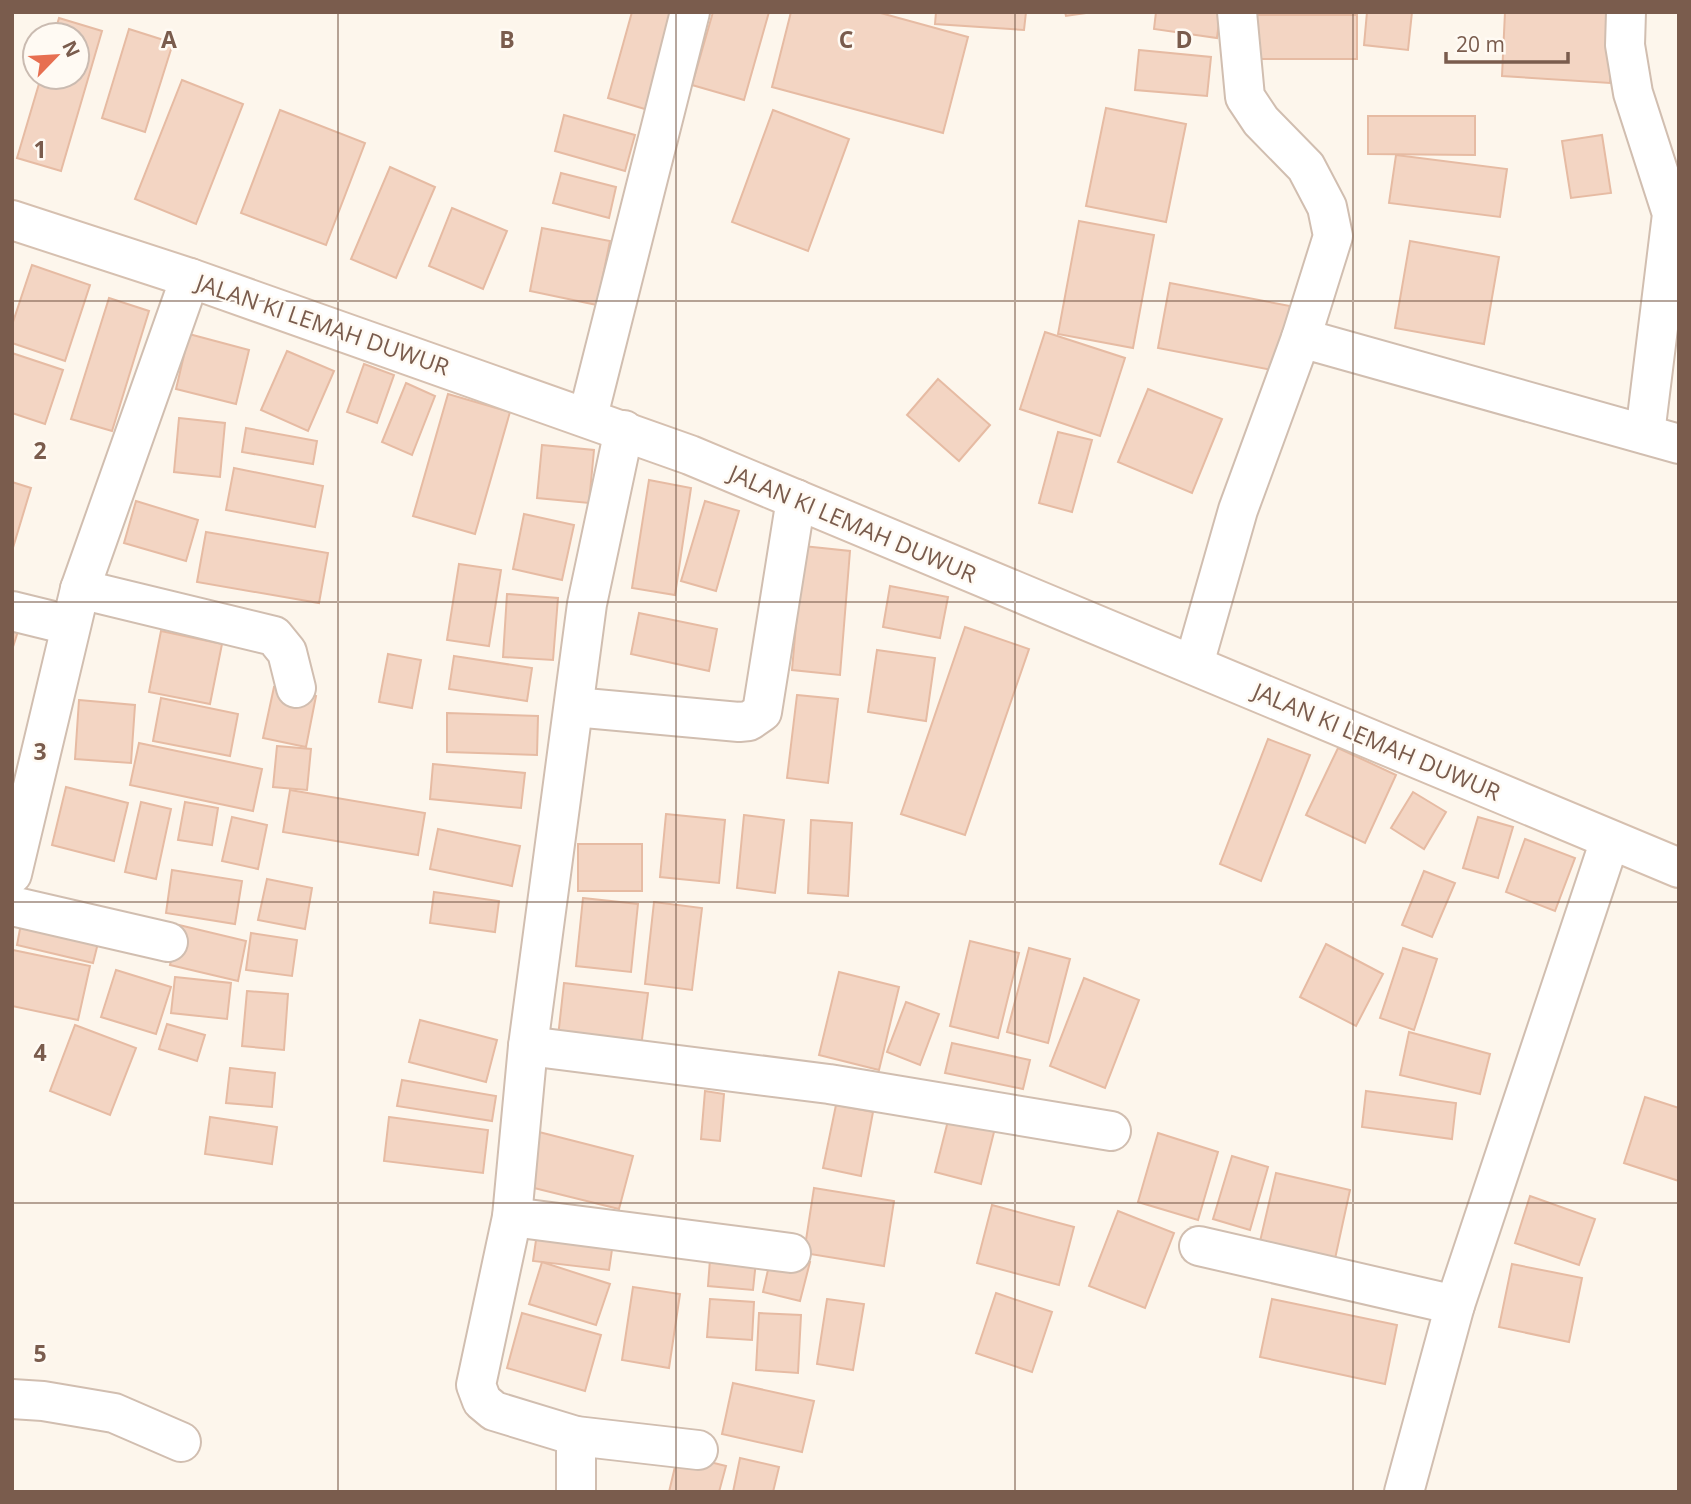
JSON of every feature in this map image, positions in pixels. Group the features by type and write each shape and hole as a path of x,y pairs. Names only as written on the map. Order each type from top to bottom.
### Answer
{"street":[{"path":"588,416 690,12"},
{"path":"1194,664 1238,510 1301,338 1333,236 1327,207 1306,167 1261,121 1245,97 1237,12"},
{"path":"1301,338 1662,439 1672,214 1633,93 1625,45 1626,12"},
{"name":"JALAN KI LEMAH DUWUR","path":"12,220 190,278 588,416 796,499 1679,868"},
{"path":"12,874 69,625 190,278"},
{"path":"624,430 587,604 528,1046 512,1217 476,1385 478,1393 494,1411 576,1436 698,1450"},
{"path":"574,707 740,722 757,717 762,712 796,499"},
{"path":"80,589 274,636 287,652 296,688"},
{"path":"12,611 69,625"},
{"path":"1404,1492 1455,1305 1610,840"},
{"path":"12,906 167,942"},
{"path":"528,1046 829,1084 1111,1131"},
{"path":"512,1217 791,1253"},
{"path":"1199,1246 1455,1305"},
{"path":"12,1399 43,1401 114,1413 180,1441"},
{"path":"576,1436 576,1492"}],"building":[{"path":"632,12 675,12 648,110 608,98"},
{"path":"713,12 769,12 744,100 692,85"},
{"path":"791,12 877,12 968,37 943,133 772,87"},
{"path":"936,12 1026,12 1024,30 935,24"},
{"path":"1065,12 1093,12 1066,16"},
{"path":"1156,12 1220,12 1217,38 1154,29"},
{"path":"1367,12 1412,12 1408,50 1364,45"},
{"path":"1505,12 1614,12 1610,83 1502,76"},
{"path":"1249,15 1357,15 1357,59 1249,59"},
{"path":"91,28 102,31 91,69"},
{"path":"129,29 173,43 145,132 102,118"},
{"path":"1139,50 1211,57 1207,96 1135,90"},
{"path":"182,80 243,104 196,224 135,199"},
{"path":"37,91 84,91 61,171 17,158"},
{"path":"1106,108 1186,124 1166,222 1086,206"},
{"path":"280,110 365,143 326,245 241,213"},
{"path":"773,110 849,139 808,251 732,222"},
{"path":"564,115 635,135 625,171 555,151"},
{"path":"1368,116 1475,116 1475,155 1368,154"},
{"path":"1602,135 1611,193 1571,198 1562,141"},
{"path":"1396,155 1507,169 1500,217 1389,203"},
{"path":"390,167 435,187 396,278 351,259"},
{"path":"561,173 616,187 609,218 553,203"},
{"path":"452,208 507,231 483,289 429,266"},
{"path":"1079,221 1154,235 1133,348 1058,334"},
{"path":"542,228 610,241 597,305 530,291"},
{"path":"1410,241 1499,257 1484,344 1395,328"},
{"path":"32,265 90,285 65,361 12,343 12,325"},
{"path":"1170,283 1290,306 1277,371 1158,348"},
{"path":"109,298 149,311 112,431 71,419"},
{"path":"1045,332 1125,358 1100,436 1020,409"},
{"path":"189,334 249,350 236,404 176,389"},
{"path":"287,351 334,371 308,431 261,410"},
{"path":"12,353 63,370 45,424 12,413"},
{"path":"364,364 394,375 377,423 347,412"},
{"path":"938,379 990,425 959,461 907,415"},
{"path":"406,383 435,396 412,455 382,442"},
{"path":"1148,389 1222,419 1192,493 1118,462"},
{"path":"448,394 510,412 475,534 413,516"},
{"path":"179,418 225,423 220,477 174,472"},
{"path":"246,428 317,441 313,464 242,452"},
{"path":"1058,432 1092,440 1072,512 1039,503"},
{"path":"542,445 594,450 589,503 537,498"},
{"path":"234,468 323,486 315,527 226,510"},
{"path":"649,480 691,488 675,595 632,588"},
{"path":"12,482 31,488 12,551"},
{"path":"136,501 198,520 186,561 124,543"},
{"path":"705,501 739,511 716,591 681,581"},
{"path":"524,514 574,525 562,580 513,569"},
{"path":"206,532 328,553 319,603 197,582"},
{"path":"803,546 850,551 840,675 792,670"},
{"path":"459,564 501,570 489,646 447,640"},
{"path":"890,586 948,597 940,638 883,627"},
{"path":"507,594 558,598 553,660 503,657"},
{"path":"639,613 717,629 709,671 631,654"},
{"path":"12,619 21,622 12,650"},
{"path":"965,627 1029,649 965,835 901,814"},
{"path":"161,631 222,644 210,704 149,692"},
{"path":"877,650 935,658 926,721 868,712"},
{"path":"388,654 421,660 412,708 379,702"},
{"path":"454,656 532,668 527,701 449,689"},
{"path":"274,687 316,696 306,747 263,738"},
{"path":"797,695 838,699 828,783 787,778"},
{"path":"161,698 238,714 230,756 153,741"},
{"path":"79,700 135,705 131,763 75,759"},
{"path":"447,713 538,716 537,755 447,752"},
{"path":"1268,739 1310,755 1261,881 1220,864"},
{"path":"139,743 262,769 253,811 130,785"},
{"path":"277,746 311,749 307,790 273,787"},
{"path":"1338,748 1396,775 1365,843 1306,815"},
{"path":"433,764 525,773 521,808 430,799"},
{"path":"66,787 128,803 114,861 52,845"},
{"path":"290,790 425,813 418,855 283,832"},
{"path":"1413,792 1446,812 1424,849 1391,828"},
{"path":"141,802 171,809 156,879 125,872"},
{"path":"185,802 218,808 212,845 178,840"},
{"path":"666,814 725,820 719,883 660,877"},
{"path":"744,815 784,820 775,893 737,888"},
{"path":"232,817 267,825 258,869 222,861"},
{"path":"1478,817 1513,827 1498,878 1463,868"},
{"path":"811,820 852,823 848,896 808,893"},
{"path":"438,829 520,846 512,886 430,869"},
{"path":"1525,839 1575,858 1555,911 1506,892"},
{"path":"578,844 642,844 642,891 578,891"},
{"path":"172,870 242,881 235,924 166,913"},
{"path":"1424,871 1455,883 1432,937 1402,925"},
{"path":"267,879 312,888 305,929 258,920"},
{"path":"434,892 499,901 495,932 430,923"},
{"path":"583,898 638,904 631,972 576,966"},
{"path":"654,902 702,908 692,990 645,984"},
{"path":"23,913 101,931 93,963 17,945"},
{"path":"179,925 246,941 238,981 170,965"},
{"path":"251,933 297,940 292,976 246,970"},
{"path":"970,941 1019,953 998,1038 950,1026"},
{"path":"1326,944 1383,974 1356,1026 1300,997"},
{"path":"1029,948 1070,959 1048,1043 1007,1032"},
{"path":"1403,948 1437,959 1414,1030 1380,1018"},
{"path":"13,950 90,966 78,1020 12,1006"},
{"path":"116,970 171,987 156,1034 101,1017"},
{"path":"839,972 899,987 879,1070 819,1055"},
{"path":"175,977 231,983 227,1019 171,1013"},
{"path":"1084,978 1139,1000 1105,1088 1050,1066"},
{"path":"564,983 648,993 641,1047 558,1037"},
{"path":"247,991 288,994 284,1050 242,1046"},
{"path":"906,1002 939,1014 920,1065 887,1052"},
{"path":"420,1020 497,1040 486,1082 409,1062"},
{"path":"167,1024 205,1035 197,1061 159,1049"},
{"path":"75,1025 136,1048 110,1115 50,1091"},
{"path":"1409,1032 1490,1054 1480,1094 1400,1075"},
{"path":"952,1043 1030,1060 1023,1089 945,1073"},
{"path":"230,1068 275,1073 272,1107 226,1103"},
{"path":"402,1080 496,1096 492,1121 397,1106"},
{"path":"705,1091 724,1094 720,1141 701,1139"},
{"path":"1366,1091 1456,1103 1452,1139 1362,1127"},
{"path":"1645,1097 1679,1108 1679,1181 1624,1163"},
{"path":"836,1105 873,1112 861,1176 823,1168"},
{"path":"952,1105 998,1116 981,1184 935,1172"},
{"path":"210,1117 277,1127 272,1164 205,1154"},
{"path":"389,1117 488,1130 483,1173 384,1161"},
{"path":"539,1132 633,1156 619,1209 526,1186"},
{"path":"1158,1133 1218,1152 1198,1220 1138,1202"},
{"path":"1232,1156 1268,1167 1250,1230 1213,1219"},
{"path":"1276,1173 1350,1190 1333,1268 1258,1250"},
{"path":"814,1188 894,1201 884,1266 804,1253"},
{"path":"1530,1196 1595,1219 1579,1265 1515,1243"},
{"path":"992,1205 1074,1227 1059,1285 977,1263"},
{"path":"1118,1211 1174,1233 1145,1308 1089,1286"},
{"path":"538,1226 614,1236 609,1270 533,1261"},
{"path":"711,1246 757,1251 753,1290 708,1286"},
{"path":"772,1252 810,1262 800,1301 763,1292"},
{"path":"542,1262 610,1284 596,1325 529,1304"},
{"path":"1512,1264 1582,1278 1569,1342 1499,1327"},
{"path":"633,1287 680,1294 669,1368 622,1360"},
{"path":"996,1293 1052,1312 1032,1372 976,1353"},
{"path":"710,1299 754,1302 752,1340 707,1337"},
{"path":"827,1299 864,1304 853,1370 817,1364"},
{"path":"1272,1299 1397,1325 1385,1384 1260,1357"},
{"path":"522,1313 601,1335 585,1391 507,1368"},
{"path":"759,1313 801,1315 798,1373 756,1370"},
{"path":"733,1383 814,1401 802,1452 722,1434"},
{"path":"678,1454 726,1466 719,1492 669,1492"},
{"path":"740,1458 779,1467 773,1492 733,1492"}]}
